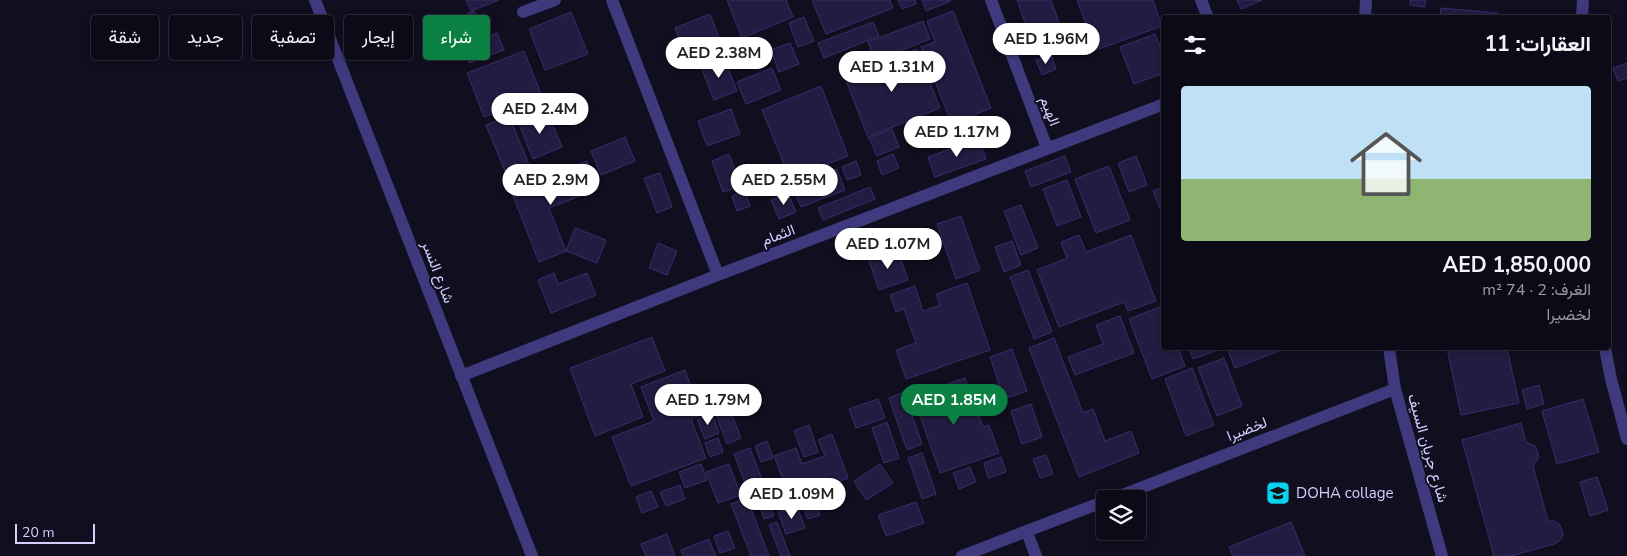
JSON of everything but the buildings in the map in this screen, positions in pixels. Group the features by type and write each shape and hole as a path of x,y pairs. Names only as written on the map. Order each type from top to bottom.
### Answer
{"street":[{"name":"شارع النسر","path":"315,0 532,556"},
{"path":"523,12 555,0"},
{"path":"612,0 718,275"},
{"name":"الهيم","path":"991,0 1047,148"},
{"path":"1200,0 1207,15"},
{"path":"1364,15 1366,0"},
{"path":"1582,15 1583,0"},
{"name":"الثمام","path":"461,376 1161,105"},
{"name":"شارع جريان السيف","path":"1389,350 1395,389 1442,556"},
{"path":"1605,350 1627,439"},
{"name":"لخضيرا","path":"1135,490 1395,389"},
{"path":"962,556 1096,505"},
{"path":"1026,532 1036,556"}],"place":[{"name":"DOHA collage","path":"1278,493"}]}
